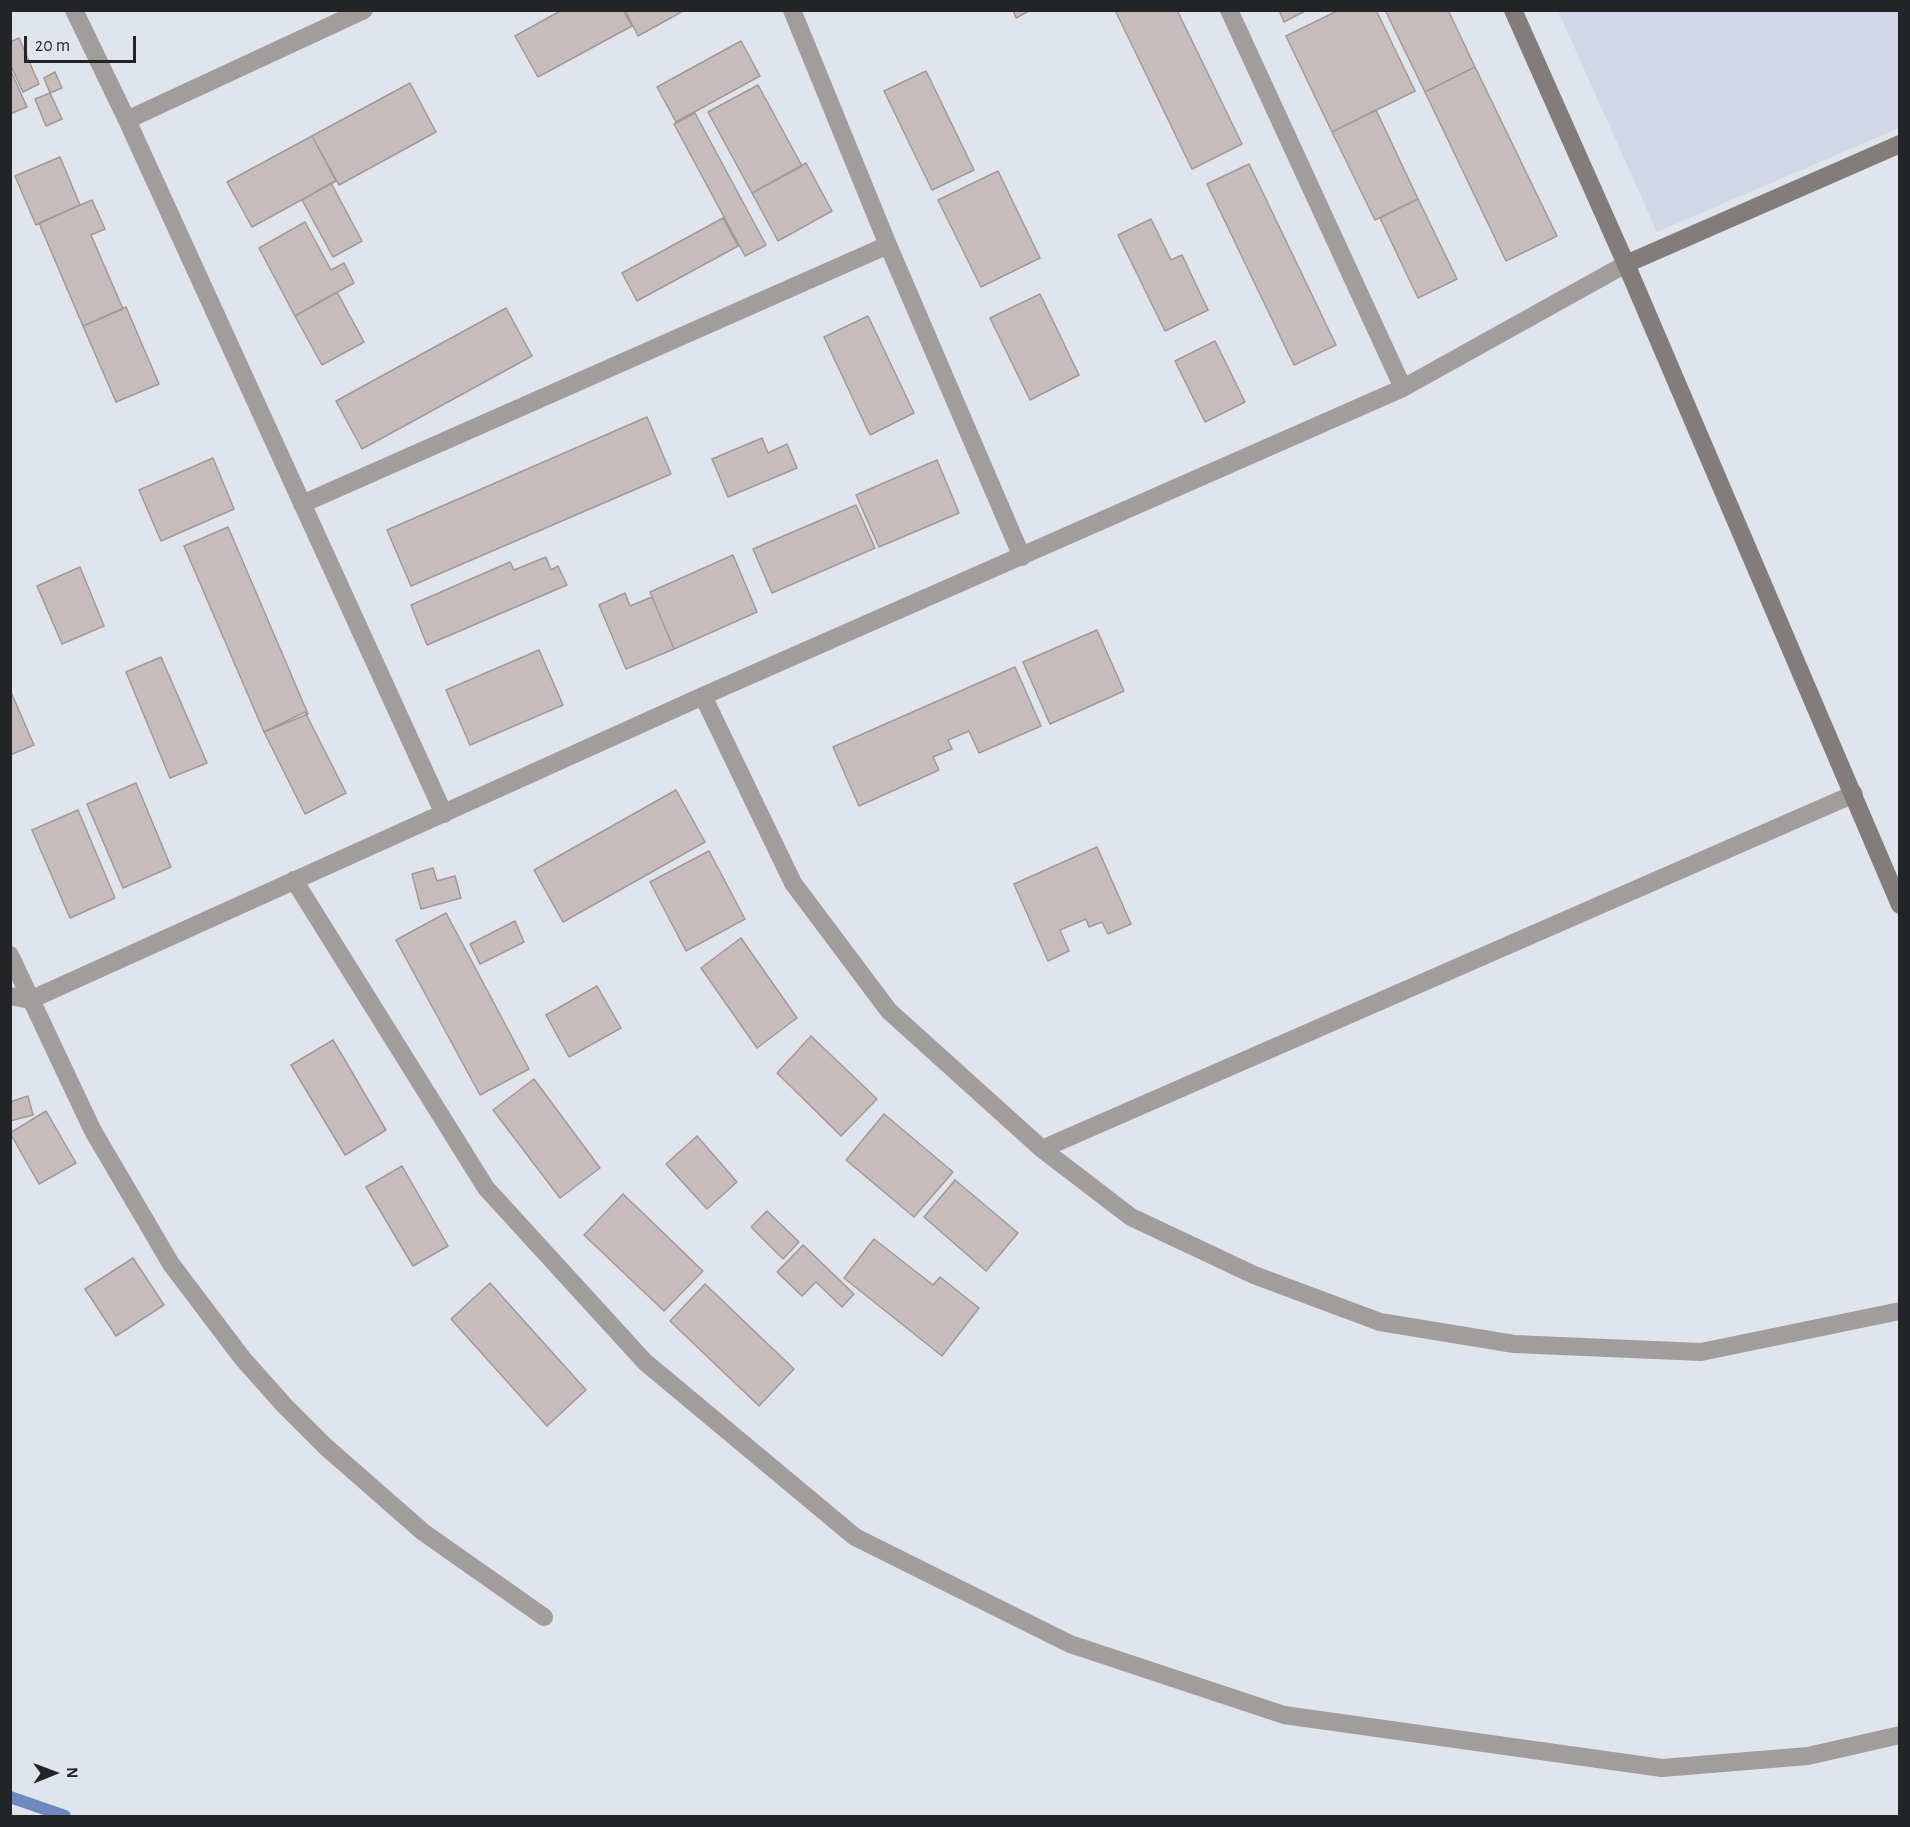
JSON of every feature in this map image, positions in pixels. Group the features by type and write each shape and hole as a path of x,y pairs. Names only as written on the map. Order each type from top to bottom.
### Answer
{"street":[{"path":"74,10 127,120 444,814"},
{"path":"127,120 364,10"},
{"path":"792,10 888,245 1022,557"},
{"path":"1228,10 1403,388"},
{"path":"1513,10 1626,264 1854,794 1899,905"},
{"path":"10,996 30,1000 703,696 1403,388 1626,264 1899,144"},
{"path":"302,504 888,245"},
{"path":"703,696 793,883 889,1011 1042,1149 1131,1217 1254,1275 1380,1322 1514,1344 1701,1352 1899,1311"},
{"path":"1042,1149 1854,794"},
{"path":"294,880 486,1188 645,1362 855,1537 1070,1644 1284,1715 1662,1768 1808,1756 1899,1735"},
{"path":"10,955 93,1131 171,1264 243,1359 326,1447 423,1532 544,1617"}],"shaded area":[{"path":"1558,11 1899,11 1899,128 1657,232"}],"building":[{"path":"562,10 623,10 632,26 538,77 515,36"},
{"path":"625,10 685,10 638,36"},
{"path":"1013,10 1031,10 1016,18"},
{"path":"1115,10 1177,10 1242,144 1192,169"},
{"path":"1279,10 1307,10 1284,22"},
{"path":"1339,10 1376,10 1415,91 1332,132 1286,36"},
{"path":"1385,10 1448,10 1475,67 1425,92"},
{"path":"19,38 39,84 23,92 10,64 10,42"},
{"path":"741,41 760,76 676,122 657,87"},
{"path":"1475,67 1557,236 1506,261 1425,92"},
{"path":"10,69 27,107 10,114"},
{"path":"926,71 974,170 932,190 884,91"},
{"path":"55,72 62,88 50,93 44,78"},
{"path":"410,83 436,132 339,185 312,136"},
{"path":"758,85 802,166 752,193 708,112"},
{"path":"50,93 62,119 46,126 35,99"},
{"path":"1376,110 1418,199 1375,220 1332,132"},
{"path":"695,113 766,245 745,256 674,124"},
{"path":"312,136 336,181 252,227 227,182"},
{"path":"60,157 80,205 36,225 15,176"},
{"path":"806,163 832,211 778,241 752,193"},
{"path":"1249,164 1336,345 1294,365 1207,184"},
{"path":"998,171 1040,258 981,287 938,200"},
{"path":"331,183 362,241 333,257 302,200"},
{"path":"1418,199 1457,279 1418,298 1380,218"},
{"path":"92,200 105,229 91,235 123,309 83,326 39,223"},
{"path":"723,218 738,246 637,301 622,273"},
{"path":"1151,219 1171,260 1182,255 1208,310 1165,331 1118,235"},
{"path":"305,222 331,270 344,263 354,283 295,316 259,248"},
{"path":"337,292 364,342 322,365 295,316"},
{"path":"1040,294 1079,375 1030,400 990,318"},
{"path":"126,307 159,384 116,402 83,326"},
{"path":"506,308 532,356 362,449 336,401"},
{"path":"868,316 914,413 870,435 824,337"},
{"path":"1215,341 1245,402 1205,422 1175,361"},
{"path":"647,417 671,474 411,586 387,530"},
{"path":"762,438 768,453 787,444 797,468 728,497 712,459"},
{"path":"213,458 234,509 161,541 139,490"},
{"path":"937,460 959,513 879,547 856,495"},
{"path":"856,505 875,548 772,593 753,549"},
{"path":"228,527 308,714 264,732 184,546"},
{"path":"733,555 757,612 674,649 650,592"},
{"path":"546,557 551,570 558,566 567,585 427,645 411,605 510,562 514,570"},
{"path":"80,567 104,626 62,644 37,586"},
{"path":"625,593 630,606 652,597 674,649 626,669 599,605"},
{"path":"1097,630 1124,691 1050,724 1023,662"},
{"path":"539,650 563,705 470,745 446,690"},
{"path":"161,657 207,763 170,778 126,672"},
{"path":"1015,667 1041,726 979,753 969,731 948,740 952,749 933,757 939,770 859,806 833,747"},
{"path":"10,690 34,745 10,755"},
{"path":"305,712 346,793 305,814 264,732"},
{"path":"136,783 171,867 123,888 87,804"},
{"path":"676,790 705,842 563,922 534,870"},
{"path":"78,810 115,898 70,918 32,830"},
{"path":"1097,847 1131,924 1108,934 1102,922 1089,927 1086,919 1060,930 1069,951 1048,961 1014,884"},
{"path":"709,851 745,919 686,951 650,882"},
{"path":"433,868 437,881 455,876 461,898 421,909 412,874"},
{"path":"446,913 529,1069 480,1095 396,940"},
{"path":"515,921 524,942 480,964 470,944"},
{"path":"741,938 797,1018 757,1048 701,968"},
{"path":"597,986 621,1028 569,1057 546,1015"},
{"path":"811,1036 877,1099 841,1136 777,1073"},
{"path":"333,1040 386,1130 345,1155 291,1065"},
{"path":"534,1079 600,1168 560,1198 493,1110"},
{"path":"28,1096 33,1115 10,1121 10,1102"},
{"path":"46,1111 76,1163 39,1184 10,1133"},
{"path":"884,1114 953,1172 914,1217 846,1160"},
{"path":"697,1136 737,1182 707,1209 666,1164"},
{"path":"402,1166 448,1246 413,1266 366,1187"},
{"path":"955,1180 1018,1233 986,1271 924,1217"},
{"path":"623,1194 703,1271 664,1311 584,1235"},
{"path":"767,1211 799,1242 783,1259 751,1227"},
{"path":"874,1239 933,1285 940,1277 979,1308 942,1356 844,1278"},
{"path":"803,1245 854,1294 842,1307 816,1282 802,1296 777,1272"},
{"path":"133,1258 164,1305 116,1336 85,1289"},
{"path":"490,1283 586,1390 547,1426 451,1319"},
{"path":"705,1284 794,1369 759,1406 670,1321"}],"waterway":[{"path":"10,1797 65,1816"}]}
